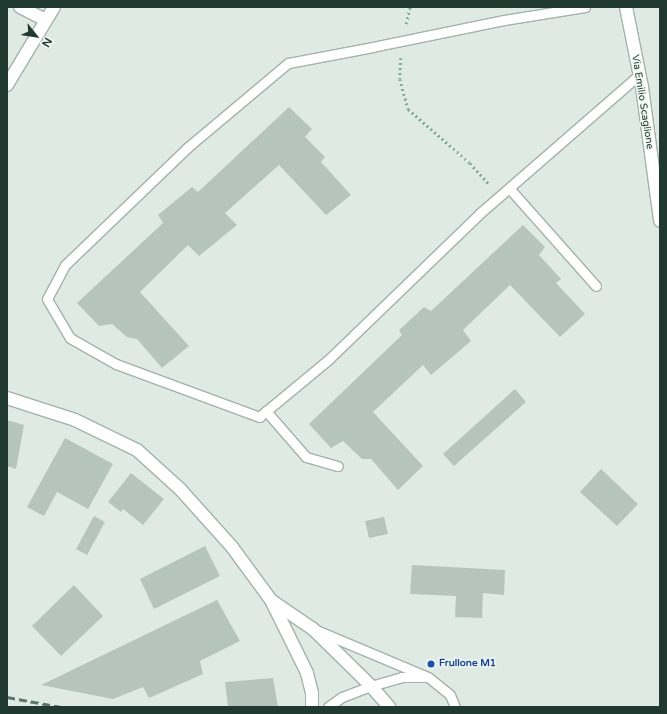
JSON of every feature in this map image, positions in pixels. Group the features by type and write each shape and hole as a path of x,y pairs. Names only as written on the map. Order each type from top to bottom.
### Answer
{"main road":[{"path":"20,7 46,20"},
{"path":"7,85 54,7"},
{"name":"Via Emilio Scaglione","path":"626,7 639,75 660,221"},
{"path":"7,398 75,420 137,450 180,489 232,546 271,600 307,673 312,693 312,707"},
{"path":"271,600 313,629 371,686 389,707"}],"lane":[{"path":"585,7 504,20 288,63 188,147 65,264 46,299 70,338 116,364 259,417 329,359 500,196 639,75"},
{"path":"509,188 596,286"},
{"path":"266,411 306,457 338,466"},
{"path":"313,629 428,677 450,695 455,707"},
{"path":"328,707 342,697 371,686 402,678 428,677"}],"path":[{"path":"410,7 401,41 400,79 408,109 470,162 500,196"}],"building":[{"path":"289,107 312,129 305,137 325,157 321,162 351,195 326,215 279,165 225,213 237,225 199,256 188,245 140,292 189,346 162,368 137,339 127,337 112,324 99,326 77,303 163,223 158,215 192,187 198,192"},
{"path":"523,225 545,247 539,255 561,279 556,283 585,314 560,337 510,285 463,330 471,341 431,375 423,365 373,412 423,466 398,490 371,459 362,459 343,441 331,448 309,424 402,335 399,330 424,307 431,311"},
{"path":"515,389 526,402 454,466 443,454"},
{"path":"7,420 24,425 16,469 7,466"},
{"path":"65,438 113,464 88,509 57,492 44,516 27,507"},
{"path":"601,469 638,504 617,526 580,492"},
{"path":"131,473 164,499 143,525 123,509 121,512 108,502"},
{"path":"94,516 105,522 87,555 76,549"},
{"path":"384,517 388,534 369,538 365,521"},
{"path":"205,546 220,576 154,609 140,579"},
{"path":"412,565 505,570 504,595 483,593 482,618 455,617 456,596 410,594"},
{"path":"74,585 103,616 61,656 32,626"},
{"path":"217,600 240,641 200,661 203,674 149,698 143,687 113,699 41,685"},
{"path":"273,678 278,707 228,707 225,682"}],"railway":[{"path":"7,697 61,707"}],"place":[{"name":"Frullone M1","path":"431,664"}]}
